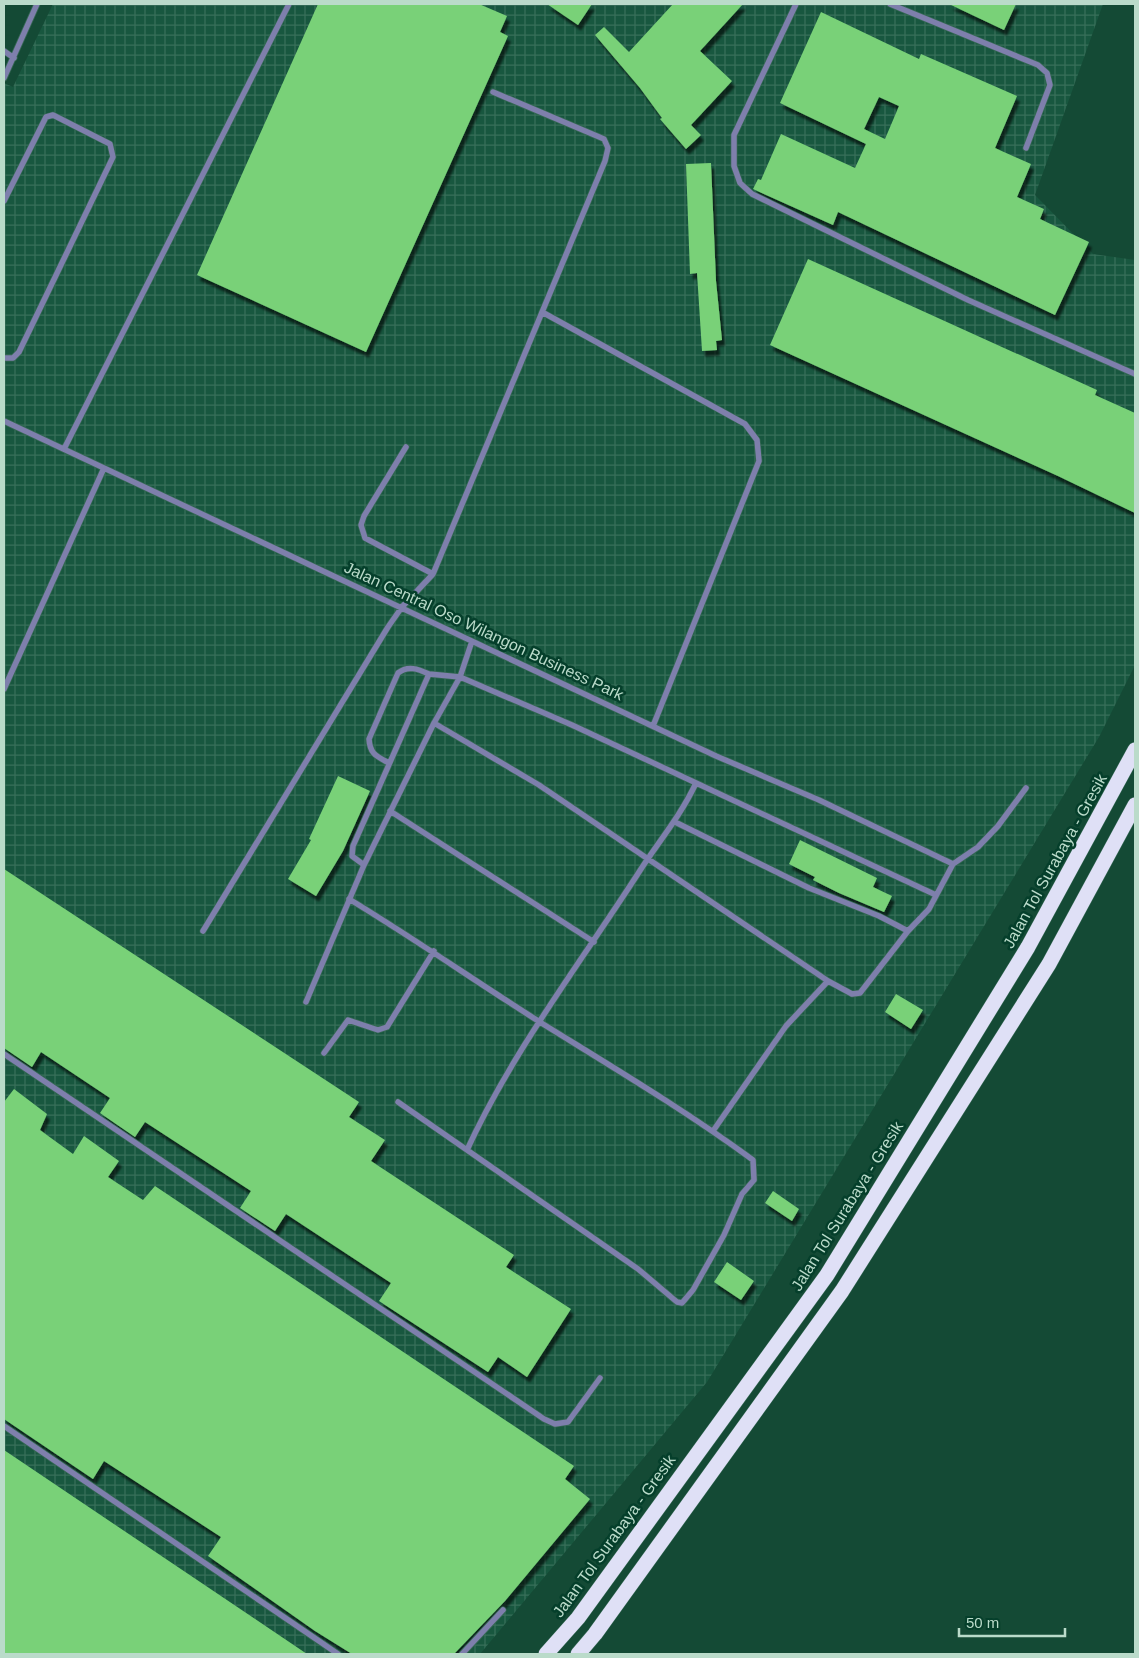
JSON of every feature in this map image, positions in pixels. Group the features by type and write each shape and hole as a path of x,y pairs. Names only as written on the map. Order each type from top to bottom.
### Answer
{"highway":[{"name":"Jalan Tol Surabaya - Gresik","path":"546,1654 578,1618 827,1275 1028,947 1135,750"},
{"path":"578,1654 596,1634 842,1292 1049,964 1135,805"}],"lane":[{"path":"4,78 36,4"},
{"path":"64,449 289,4"},
{"path":"796,4 734,135 734,166 740,183 752,194 951,292 1135,374"},
{"path":"890,4 1038,65 1047,73 1050,85 1026,148"},
{"path":"4,51 14,58"},
{"path":"203,931 402,607 433,574 606,161 608,148 604,139 493,92"},
{"path":"4,201 46,117 53,115 110,144 113,149 113,157 19,352 13,358 4,358"},
{"path":"542,312 745,424 757,440 760,461 653,726"},
{"name":"Jalan Central Oso Wilangon Business Park","path":"4,420 653,726 953,864"},
{"path":"406,447 364,516 361,525 365,538 433,574"},
{"path":"4,689 104,468"},
{"path":"306,1002 364,865 434,724 460,677 472,640"},
{"path":"389,763 372,754 369,739 398,673 402,670 413,668 429,674 460,677 572,725 936,895"},
{"path":"364,865 352,856 353,846 429,674"},
{"path":"434,724 539,785 828,981 852,994 860,993 908,931 929,909 953,864 978,847 998,826 1026,788"},
{"path":"467,1150 501,1087 540,1022 648,858 675,822 696,783"},
{"path":"390,811 594,942"},
{"path":"675,822 831,898 879,916 908,931"},
{"path":"349,899 434,951 540,1022 712,1131 753,1160 754,1180 742,1194 724,1235 693,1290 682,1303 676,1302 638,1269 398,1102"},
{"path":"324,1053 348,1020 378,1030 387,1027 434,951"},
{"path":"712,1131 786,1026 828,981"},
{"path":"4,1054 544,1419 555,1424 568,1422 600,1378"},
{"path":"4,1426 338,1654"},
{"path":"462,1654 503,1610"}],"shaded area":[{"path":"53,4 1103,4 1035,195 1093,254 1135,260 1135,665 1099,737 707,1382 480,1654 4,1654 4,83 13,87"}],"building":[{"path":"318,4 479,4 507,16 500,32 508,36 366,352 197,275"},
{"path":"547,4 592,4 578,25"},
{"path":"673,4 743,4 700,51 732,81 691,125 701,135 686,149 660,119 662,118 640,88 595,35 604,27 629,52"},
{"path":"949,4 1016,4 1004,30"},
{"path":"821,12 919,59 921,54 1017,96 995,148 1031,164 1017,197 1044,209 1040,219 1089,242 1055,315 838,212 833,225 753,189 758,179 761,180 781,134 855,168 866,144 780,103","holes":["879,97 899,106 885,139 864,129"]},
{"path":"711,163 716,281 722,340 716,341 717,350 702,351 697,273 690,274 686,164"},
{"path":"808,259 1097,390 1095,395 1135,413 1135,513 770,345"},
{"path":"338,776 370,791 343,851 316,896 288,879 311,840 309,839"},
{"path":"800,840 877,878 873,887 892,896 884,912 813,880 815,877 789,864"},
{"path":"4,869 359,1102 349,1117 385,1140 371,1161 514,1255 506,1267 571,1309 527,1377 498,1357 488,1372 379,1301 391,1283 286,1214 275,1231 240,1208 251,1191 145,1122 135,1137 100,1113 110,1098 41,1052 32,1067 4,1048"},
{"path":"896,994 923,1010 911,1029 885,1012"},
{"path":"14,1089 47,1114 40,1130 73,1154 84,1136 119,1161 108,1177 143,1200 155,1186 574,1466 565,1479 590,1499 505,1601 454,1654 352,1654 315,1631 208,1556 221,1537 104,1461 93,1479 4,1419 4,1102"},
{"path":"773,1191 799,1209 792,1221 765,1203"},
{"path":"727,1262 754,1281 741,1300 714,1282"},
{"path":"4,1450 307,1654 4,1654"}]}
